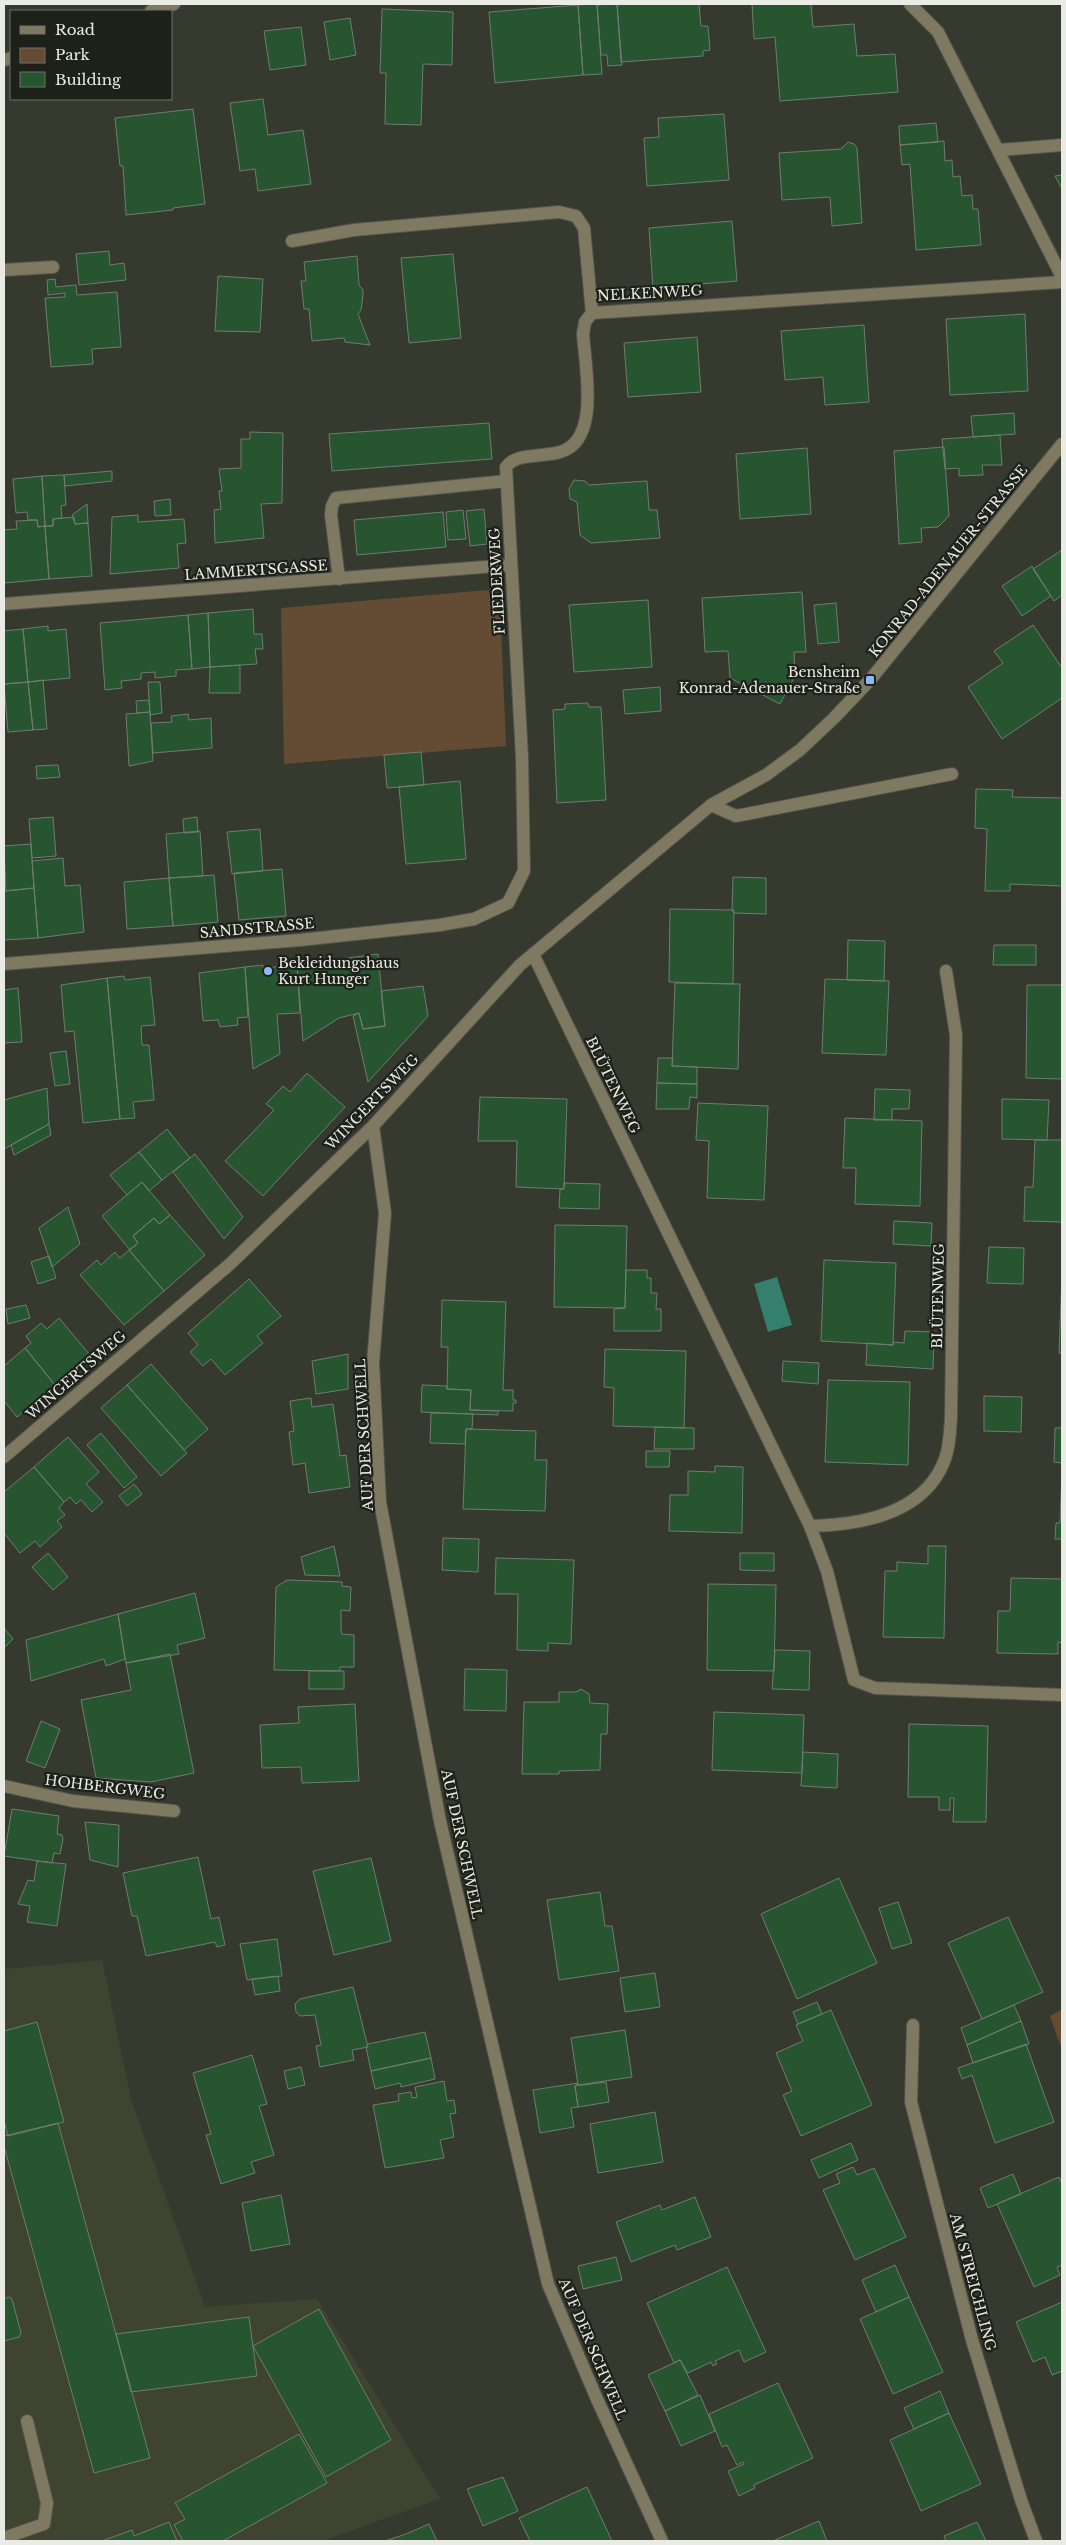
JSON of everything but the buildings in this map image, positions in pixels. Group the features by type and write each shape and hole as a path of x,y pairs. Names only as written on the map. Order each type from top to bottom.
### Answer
{"street":[{"path":"154,10 174,4"},
{"path":"910,4 938,32 1062,277"},
{"path":"999,150 1062,145"},
{"name":"NELKENWEG","path":"292,241 363,229 559,212 576,216 584,228 592,313 1062,282"},
{"path":"4,270 53,267"},
{"name":"FLIEDERWEG","path":"508,903 524,871 522,757 506,467 508,463 517,458 561,452 574,444 583,432 588,416 583,334 585,322 592,313"},
{"name":"KONRAD-ADENAUER-STRASSE","path":"766,775 800,750 870,680 1062,444"},
{"path":"339,579 331,516 332,506 336,498 506,481"},
{"name":"LAMMERTSGASSE","path":"4,604 511,565"},
{"path":"711,805 736,816 952,774"},
{"name":"WINGERTSWEG","path":"4,1457 230,1264 373,1126 520,965 711,805 766,775"},
{"name":"SANDSTRASSE","path":"4,964 300,940 440,925 474,919 508,903"},
{"name":"BLÜTENWEG","path":"533,954 810,1526 827,1571 854,1680 875,1688 1062,1695"},
{"name":"BLÜTENWEG","path":"810,1526 841,1526 867,1520 905,1506 926,1489 938,1475 949,1446 951,1417 956,1035 946,971"},
{"name":"AUF DER SCHWELL","path":"373,1126 385,1214 373,1363 380,1502 440,1821 548,2284 596,2397 662,2541"},
{"name":"HOHBERGWEG","path":"4,1786 73,1801 174,1811"},
{"name":"AM STREICHLING","path":"913,2025 911,2102 972,2340 1021,2500 1036,2541"},
{"path":"4,2538 44,2524 47,2503 27,2421"}],"shaded area":[{"path":"102,1960 131,2099 205,2307 317,2299 440,2499 322,2541 4,2541 4,1969"}],"green space":[{"path":"487,590 500,602 506,746 284,764 281,608"},
{"path":"1062,2009 1062,2050 1050,2016"}],"water":[{"path":"777,1277 792,1325 768,1332 754,1284"}],"place":[{"name":"Bensheim Konrad-Adenauer-Straße","path":"870,680"},
{"name":"Bekleidungshaus Kurt Hunger","path":"268,971"}]}
